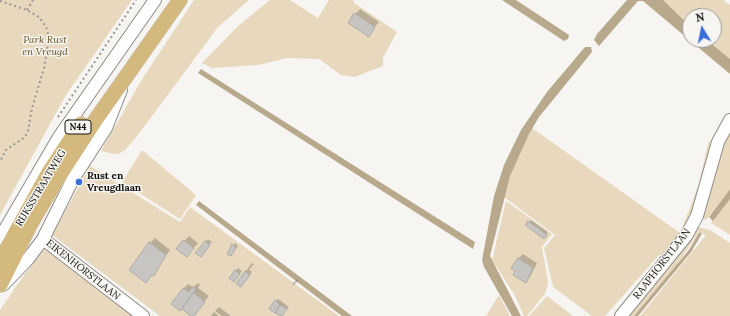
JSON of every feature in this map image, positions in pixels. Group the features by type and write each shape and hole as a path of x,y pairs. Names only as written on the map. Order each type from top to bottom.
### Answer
{"main road":[{"name":"RIJKSSTRAATWEG","path":"0,261 48,174 86,114 167,0"},
{"name":"RIJKSSTRAATWEG","path":"0,285 30,225 57,180 94,122 180,0"}],"street":[{"name":"RIJKSSTRAATWEG","path":"0,238 59,137 155,0"},
{"name":"RIJKSSTRAATWEG","path":"0,288 28,259 43,238 73,179 106,128 128,74"},
{"name":"RAAPHORSTLAAN","path":"621,316 686,236 697,216 718,142 730,120"},
{"name":"EIKENHORSTLAAN","path":"43,238 143,316"}],"path":[{"path":"0,0 27,10 39,17 46,27 49,38 28,131 25,137 6,150 0,161"},
{"path":"27,10 33,0"}],"green space":[{"name":"Park Rust en Vreugd","path":"0,0 132,0 66,95 0,215"},
{"path":"194,0 249,0 218,27 126,149 119,154 101,151 141,81"},
{"path":"270,0 290,0 318,18 329,0 354,0 353,2 397,32 383,58 383,66 355,77 341,75 319,59 287,58 258,65 212,68 202,63 238,26"},
{"path":"663,0 723,0 730,5 730,59 717,48 722,48 722,8 682,8 682,18"},
{"path":"730,127 730,189 706,220 701,216 714,167"},
{"path":"532,128 680,233 698,187 709,140 713,147 699,201 684,234 664,255 659,255 605,316 592,316 553,287 544,248 555,235 504,197 517,157"},
{"path":"142,150 196,195 180,219 122,182"},
{"path":"90,166 180,222 190,207 339,316 160,316 52,235"},
{"path":"730,199 730,235 711,223"},
{"path":"506,201 552,234 542,247 548,281 545,294 527,316 524,316 514,294 492,260"},
{"path":"699,227 710,230 730,243 730,316 640,316 706,235 699,232 676,266 634,316 626,316 695,228"},
{"path":"45,249 133,316 0,316 0,310 24,275"},
{"path":"499,295 510,316 486,316"},
{"path":"547,296 573,316 529,316"}],"shaded area":[{"path":"502,0 516,0 569,35 568,39 564,41"},
{"path":"627,0 663,0 682,18 682,34 643,1 638,1 599,46 594,40 597,34"},
{"path":"585,47 591,47 592,52 539,117 529,134 510,176 490,256 521,316 512,316 484,267 482,260 494,196 504,165 521,130 547,92"},
{"path":"699,48 717,48 730,59 730,74"},
{"path":"201,69 475,242 473,249 198,73"},
{"path":"730,189 730,199 713,221 709,217"},
{"path":"199,201 352,316 342,316 196,205"}],"building":[{"path":"354,13 375,27 369,37 348,23"},
{"path":"528,221 547,235 544,239 525,225"},
{"path":"183,240 194,248 187,257 176,249"},
{"path":"205,241 210,245 201,257 195,253"},
{"path":"149,242 166,255 154,276 152,275 146,283 129,270"},
{"path":"232,244 236,248 231,256 227,254"},
{"path":"518,258 533,268 526,283 513,275 515,271 511,268"},
{"path":"235,270 240,274 234,282 229,278"},
{"path":"245,271 250,275 241,287 236,284"},
{"path":"192,287 196,289 180,311 171,304 183,288 189,292"},
{"path":"196,289 194,293 205,302 194,316 191,316 182,309 180,311"},
{"path":"275,300 280,305 275,313 269,309"},
{"path":"280,305 287,309 282,316 275,313"}],"waterway":[{"path":"636,316 690,251 700,234"}],"place":[{"name":"Rust en Vreugdlaan","path":"79,182"}]}
